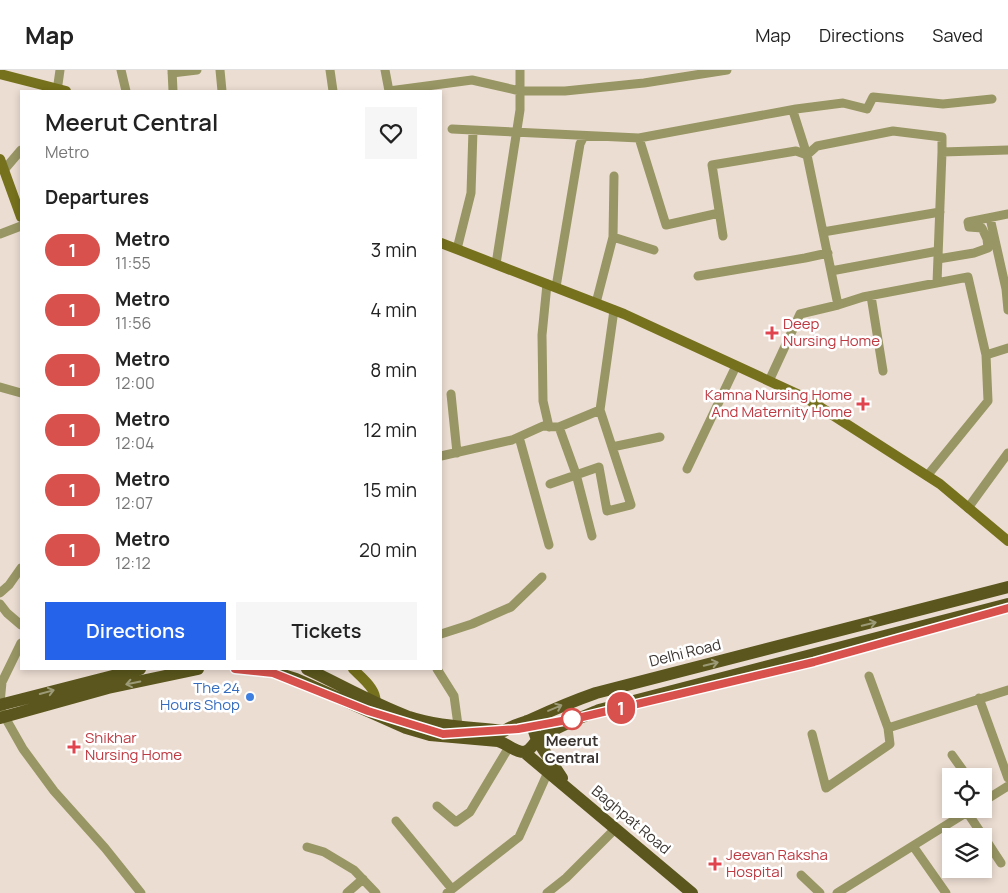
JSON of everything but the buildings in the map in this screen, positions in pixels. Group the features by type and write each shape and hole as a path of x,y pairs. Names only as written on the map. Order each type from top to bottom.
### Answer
{"main road":[{"name":"Delhi Road","path":"373,708 435,723 504,731 512,725 527,721 554,708 596,693 1008,587"},
{"path":"524,752 529,751 537,740 565,724 599,710 1008,604"},
{"path":"934,606 939,622"},
{"path":"1,709 137,670"},
{"path":"1,709 193,670"},
{"name":"Delhi Road","path":"267,670 351,697 406,728 430,735 504,744"},
{"path":"309,670 351,697"},
{"path":"527,721 533,728 537,740 570,790"},
{"name":"Baghpat Road","path":"504,744 516,752 524,752 692,893"}],"street":[{"path":"60,70 60,90"},
{"path":"121,70 126,90"},
{"path":"173,90 172,71 197,70"},
{"path":"220,70 222,90"},
{"path":"330,70 332,90"},
{"path":"385,70 389,90"},
{"path":"496,264 520,110 520,70"},
{"path":"397,90 472,80 520,91 565,91 644,84 690,73 727,70"},
{"path":"0,74 56,90"},
{"path":"452,129 639,138 843,103 867,109 873,97 943,104 992,99"},
{"path":"792,111 807,155 838,305"},
{"path":"457,249 471,193 473,130"},
{"path":"807,155 817,146 893,131 942,137 937,283"},
{"path":"584,136 580,144 542,335 544,401 576,474 592,536"},
{"path":"639,138 666,225 719,213"},
{"path":"942,152 1008,150"},
{"path":"4,170 20,151"},
{"path":"723,236 712,165 796,151 807,155"},
{"path":"0,159 20,214"},
{"path":"596,303 612,237 614,176"},
{"path":"823,232 940,212"},
{"path":"831,271 938,255 974,253 988,248 987,239 982,228 970,227 968,222 1008,214"},
{"path":"990,218 1006,289 1008,310"},
{"path":"0,234 20,226"},
{"path":"612,237 654,250"},
{"path":"442,243 614,310 806,398 940,484 1008,541"},
{"path":"698,276 828,253"},
{"path":"769,381 800,314 871,296 968,277 986,355 988,401 927,476"},
{"path":"871,296 883,371"},
{"path":"550,484 599,467 607,512 631,505 600,410 614,310"},
{"path":"986,355 1008,348"},
{"path":"687,469 736,366"},
{"path":"0,387 20,393"},
{"path":"451,394 457,453"},
{"path":"442,456 512,440 544,426 554,427 600,410"},
{"path":"519,437 548,545"},
{"path":"612,447 660,437"},
{"path":"968,508 1008,453"},
{"path":"0,593 9,586 20,570"},
{"path":"442,634 472,624 511,607 542,577"},
{"path":"0,604 20,624"},
{"path":"20,645 2,682 1,709 23,749 54,791 141,893"},
{"path":"351,697 354,670"},
{"path":"354,670 368,684 374,694 373,708"},
{"path":"438,670 454,696 458,726"},
{"path":"812,734 826,788 890,744 888,728 868,676"},
{"path":"888,728 1008,690"},
{"path":"979,698 1008,778"},
{"path":"437,806 456,822 470,812 504,744"},
{"path":"952,755 961,768"},
{"path":"396,821 449,891 519,837 548,772"},
{"path":"992,796 1008,786"},
{"path":"837,893 957,818"},
{"path":"547,893 566,878 615,829"},
{"path":"913,846 946,893"},
{"path":"307,847 324,852 354,870 376,893"},
{"path":"992,850 1001,863"},
{"path":"801,875 820,893"},
{"path":"347,893 363,879"}],"metro line":[{"name":"1","path":"244,670 273,673 368,711 443,734 518,729 578,718 814,662 1008,608"}],"place":[{"name":"Deep Nursing Home","path":"772,333"},
{"name":"Kamna Nursing Home And Maternity Home","path":"863,404"},
{"name":"The 24 Hours Shop","path":"250,697"},
{"name":"Meerut Central","path":"572,719"},
{"name":"Shikhar Nursing Home","path":"74,747"},
{"name":"Jeevan Raksha Hospital","path":"715,864"}]}
